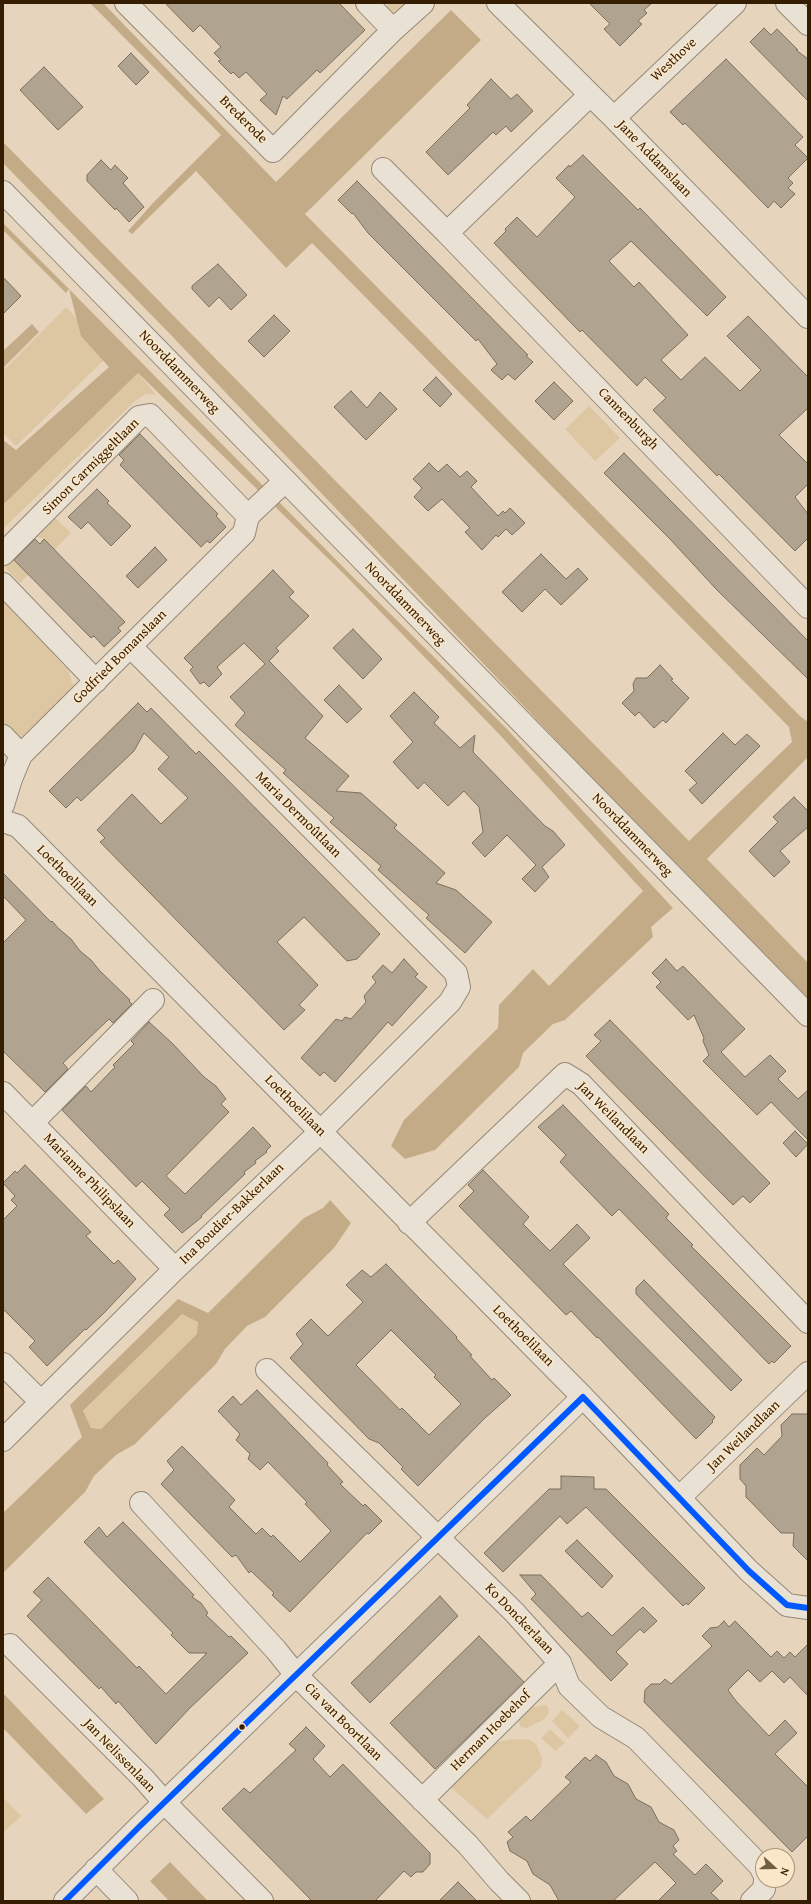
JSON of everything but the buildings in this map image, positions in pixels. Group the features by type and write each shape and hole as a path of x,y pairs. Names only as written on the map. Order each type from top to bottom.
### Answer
{"street":[{"name":"Brederode","path":"126,3 273,151 393,30 423,3"},
{"path":"367,3 393,30"},
{"name":"Jane Addamslaan","path":"498,3 614,118 808,317"},
{"name":"Westhove","path":"614,118 735,3"},
{"path":"787,3 808,24"},
{"path":"447,233 590,95"},
{"name":"Cannenburgh","path":"383,169 447,233 808,607"},
{"name":"Noorddammerweg","path":"3,192 280,486 808,1015"},
{"name":"Simon Carmiggeltlaan","path":"3,554 139,417 150,415 254,511"},
{"path":"254,511 280,486"},
{"name":"Godfried Bomanslaan","path":"3,805 11,779 21,755 244,533 254,511"},
{"path":"3,584 96,681"},
{"name":"Maria Dermoûtlaan","path":"131,647 456,974 459,987"},
{"path":"3,736 21,755"},
{"name":"Loethoelilaan","path":"3,821 18,826 409,1223 583,1397 754,1576 787,1605 808,1608"},
{"name":"Ina Boudier-Bakkerlaan","path":"3,1440 175,1269 320,1132 450,1002 459,987"},
{"path":"32,1123 153,1000"},
{"name":"Jan Weilandlaan","path":"409,1223 565,1074 581,1084 808,1322"},
{"name":"Marianne Philipslaan","path":"3,1093 175,1269"},
{"path":"3,1364 41,1402"},
{"name":"Ko Donckerlaan","path":"267,1370 514,1612 560,1663 568,1686 601,1717 636,1738 755,1861"},
{"name":"Jan Weilandlaan","path":"680,1497 808,1373"},
{"path":"65,1901 437,1537 583,1397"},
{"name":"Cia van Boortlaan","path":"141,1503 276,1650 296,1675 468,1845 499,1881 519,1901"},
{"name":"Jan Nelissenlaan","path":"10,1645 143,1778 164,1803 262,1901"},
{"name":"Herman Hoebehof","path":"422,1800 560,1663"},
{"path":"96,1869 127,1901"},
{"path":"752,1901 764,1888"}],"shaded area":[{"path":"90,3 103,3 276,182 451,10 481,40 305,214 800,716 808,722 808,757 707,859 808,963 808,1004 170,334 3,163 3,142 689,841 792,742 789,727 312,243 286,268 196,171 132,234 128,231 153,203 221,135"},
{"path":"390,3 406,3 394,14 386,7"},
{"path":"3,223 69,289 66,293 3,230"},
{"path":"69,289 353,577 506,728 673,908 651,927 653,937 565,1020 553,1024 523,1053 519,1067 435,1150 405,1159 391,1146 404,1120 498,1028 499,1005 533,969 549,986 643,891 499,734 345,575 138,373 3,505 3,440 16,450 109,367 81,336"},
{"path":"66,307 110,354 16,446 3,433 3,371"},
{"path":"32,324 39,332 3,368 3,351"},
{"path":"138,373 156,395 146,394 135,401 3,529 3,505"},
{"path":"589,406 620,438 595,461 565,429"},
{"path":"52,515 71,533 54,550 44,539 32,535"},
{"path":"10,556 19,565 31,572 20,583 3,565"},
{"path":"3,601 68,670 76,695 29,738 14,737 3,726"},
{"path":"330,1200 351,1223 334,1248 265,1317 247,1326 225,1349 216,1364 135,1444 116,1455 94,1476 85,1492 3,1573 3,1513 82,1437 70,1405 178,1299 208,1313 304,1218 323,1208","holes":["182,1314 198,1322 197,1334 101,1429 91,1428 83,1411"]},
{"path":"182,1313 198,1322 197,1334 101,1429 91,1428 83,1412"},
{"path":"3,1693 104,1799 86,1814 3,1728"},
{"path":"545,1705 549,1708 548,1715 543,1720 527,1728 521,1727 517,1718 527,1708"},
{"path":"562,1710 580,1726 568,1738 552,1721"},
{"path":"550,1729 565,1743 555,1751 541,1738"},
{"path":"520,1739 530,1740 536,1744 542,1758 541,1767 487,1819 448,1785 494,1743"},
{"path":"3,1797 21,1816 3,1833"},
{"path":"170,1862 208,1901 169,1901 150,1881"}],"transit line":[{"path":"65,1901 140,1826 583,1397 749,1571 787,1605 808,1608"}]}
